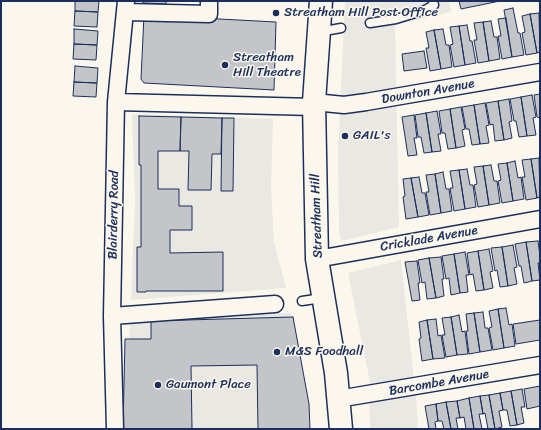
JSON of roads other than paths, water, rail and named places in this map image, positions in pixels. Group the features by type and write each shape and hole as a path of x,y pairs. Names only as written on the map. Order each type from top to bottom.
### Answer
{"highway":[{"name":"Streatham Hill","path":"321,1 314,105 317,259 336,373 341,429"}],"street":[{"path":"126,6 209,14 209,1"},
{"name":"Blairderry Road","path":"115,429 112,316 116,102 126,6"},
{"name":"Downton Avenue","path":"116,102 262,107 344,104 366,102 540,72"},
{"name":"Cricklade Avenue","path":"317,259 540,219"},
{"path":"112,316 275,304"},
{"name":"Barcombe Avenue","path":"338,399 540,365"}],"lane":[{"path":"370,24 396,19 425,10 434,5 433,1"},
{"path":"318,33 341,28"},
{"path":"302,301 323,298"}],"place":[{"name":"Streatham Hill Post Office","path":"276,13"},
{"name":"Streatham Hill Theatre","path":"225,65"},
{"name":"GAIL's","path":"345,136"},
{"name":"M&S Foodhall","path":"277,352"},
{"name":"Gaumont Place","path":"158,385"}]}
